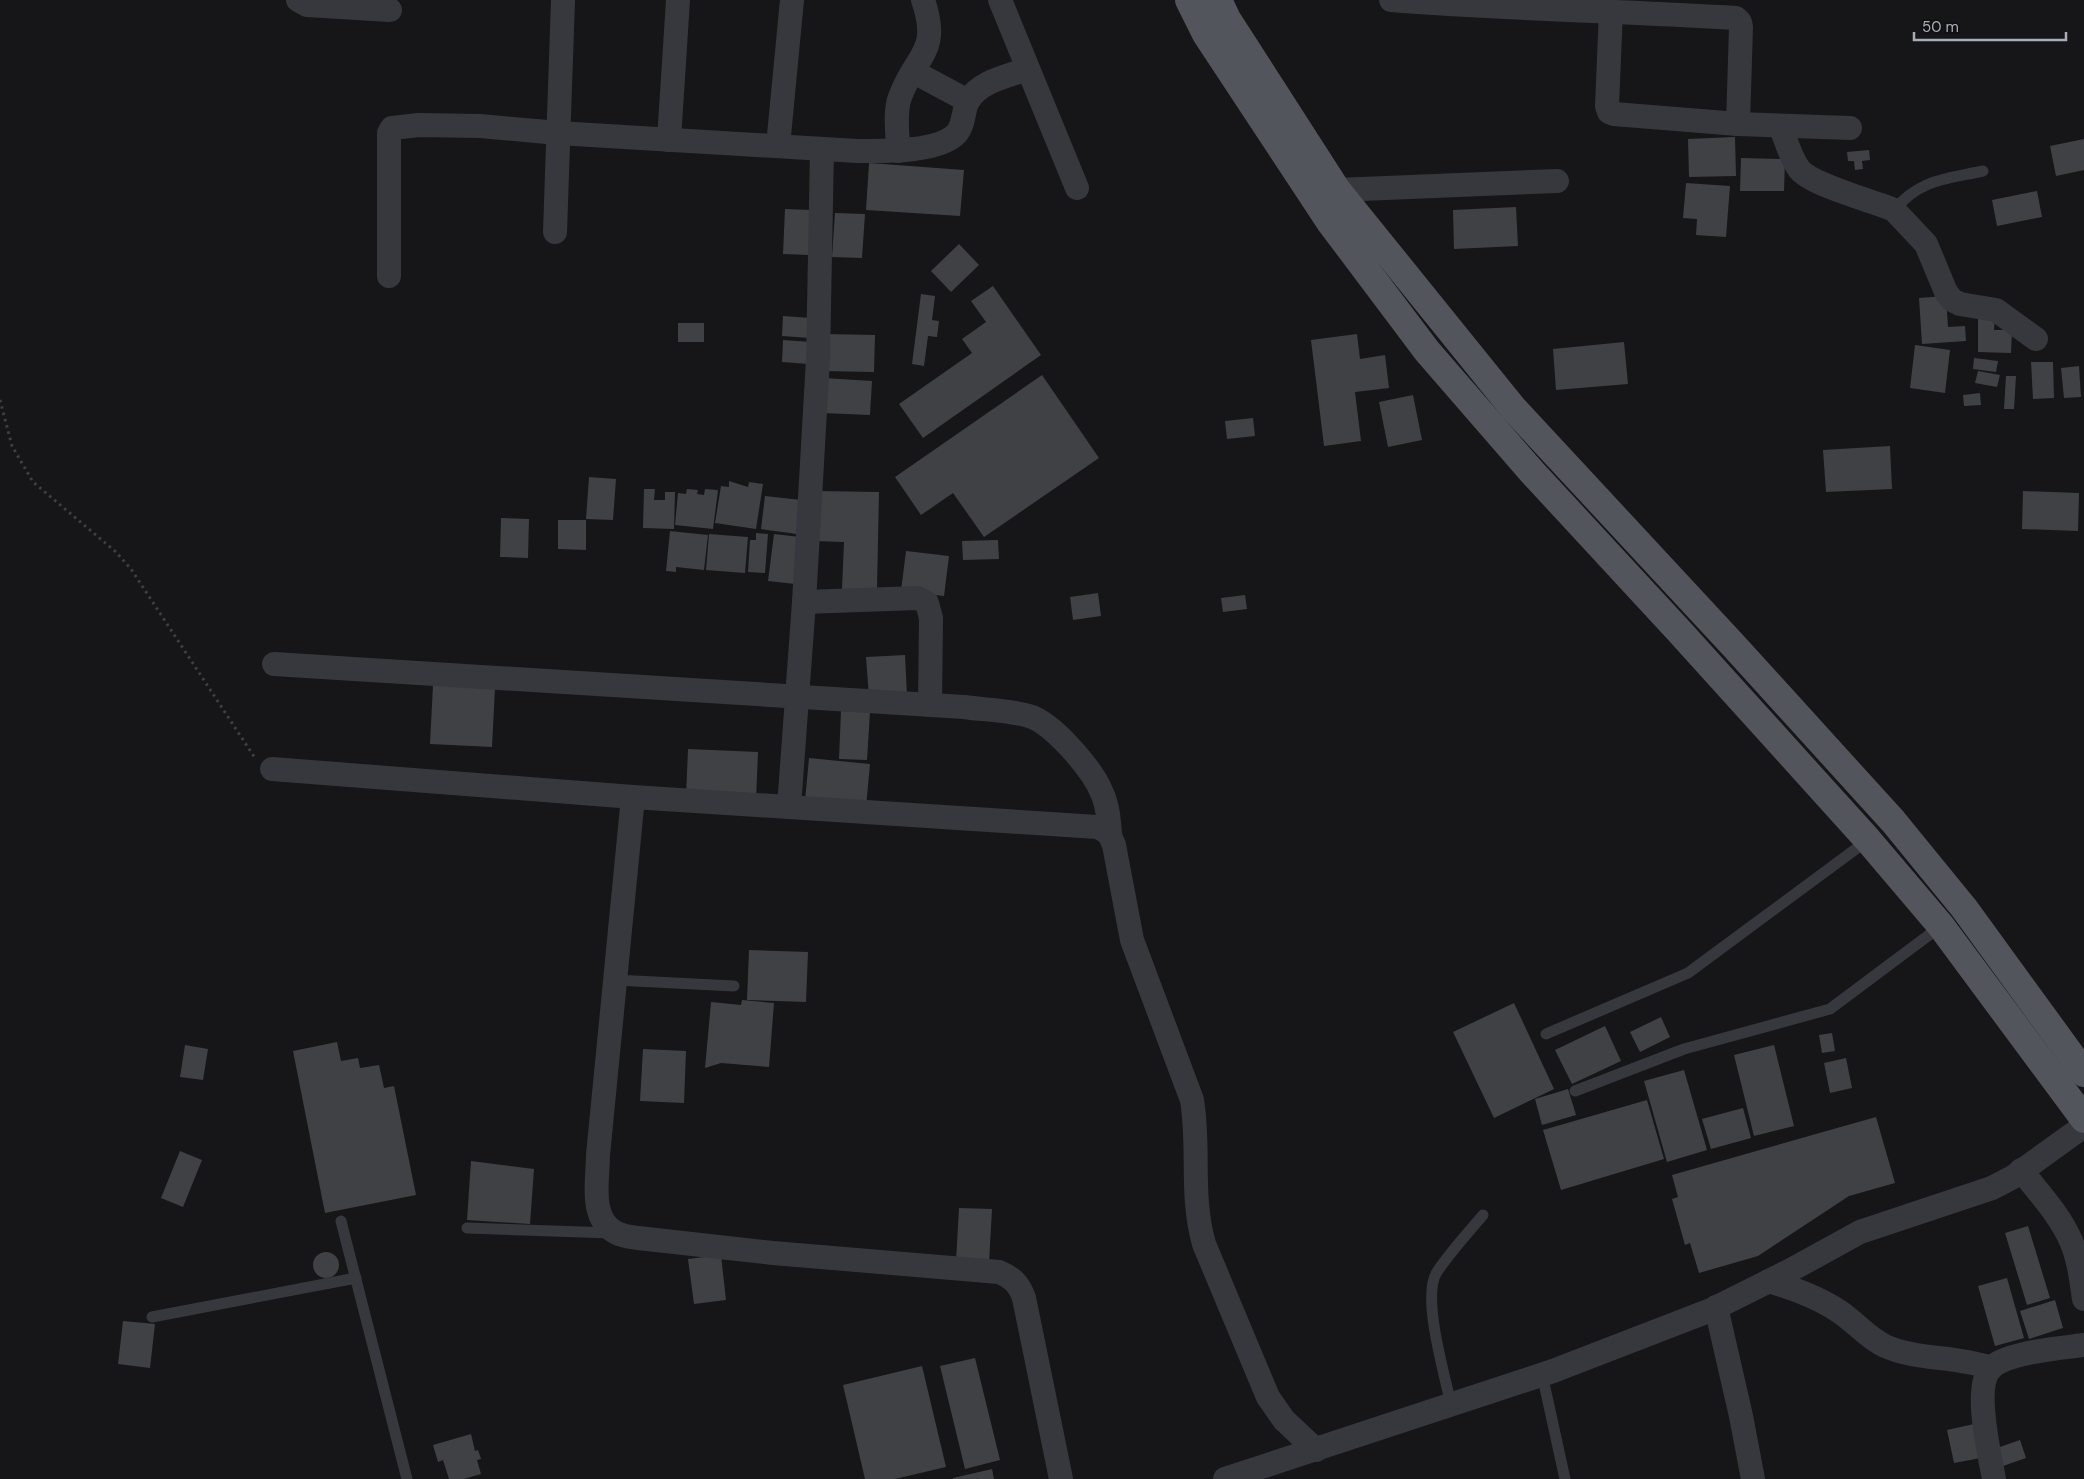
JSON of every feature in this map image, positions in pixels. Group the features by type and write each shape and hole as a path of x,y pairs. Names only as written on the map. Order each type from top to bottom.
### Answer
{"main road":[{"path":"1189,0 1206,34 1330,222 1428,351 1532,472 1868,840 1940,926 2084,1119"},
{"path":"1218,0 1227,19 1337,190 1513,408 1893,821 1964,908 2084,1073"},
{"path":"1769,731 1792,710"}],"street":[{"path":"298,0 307,4 390,10"},
{"path":"555,232 563,0"},
{"path":"669,140 678,0"},
{"path":"778,146 792,0"},
{"path":"898,151 897,109 901,96 925,54 930,39 930,26 923,0"},
{"path":"1000,0 1077,188"},
{"path":"1391,0 1464,6 1611,10 1736,18 1740,22 1738,124"},
{"path":"1611,10 1607,106 1609,112 1614,114 1738,124 1850,128"},
{"path":"389,276 390,133 392,128 419,125 480,126 669,140 822,149 898,151 947,140 958,132 968,101 979,89 996,80 1028,69"},
{"path":"914,72 968,101"},
{"path":"1780,126 1798,168 1805,174 1820,183 1894,210 1926,244 1946,292 1952,300 1960,304 1996,310 2036,339"},
{"path":"789,807 804,602 818,359 822,149"},
{"path":"1337,190 1557,181"},
{"path":"804,602 918,598 927,603 931,618 930,705"},
{"path":"274,664 930,705 1028,716 1044,723 1055,731 1097,780 1103,795 1132,940 1192,1100 1195,1119 1197,1218 1204,1244 1268,1397 1284,1420 1316,1450"},
{"path":"272,769 633,797 1097,828 1110,834"},
{"path":"633,797 598,1155 597,1202 605,1225 616,1233 638,1238 773,1253 1000,1272 1010,1276 1019,1285 1024,1298 1060,1479"},
{"path":"1225,1479 1542,1374 1716,1307 1770,1281 1860,1232 1992,1188 2084,1126"},
{"path":"2021,1170 2063,1224 2079,1267 2084,1298"},
{"path":"1770,1281 1809,1295 1839,1311 1885,1346 1898,1351 1975,1362 1991,1368"},
{"path":"1716,1307 1738,1401 1752,1479"},
{"path":"1994,1479 1982,1400 1986,1378 1991,1368 2002,1362 2042,1350 2084,1345"}],"lane":[{"path":"1894,210 1905,196 1916,188 1935,181 1984,172"},
{"path":"1546,1034 1688,973 1868,840"},
{"path":"1575,1091 1684,1049 1830,1009 1940,926"},
{"path":"615,980 734,986"},
{"path":"1451,1404 1430,1294 1436,1273 1484,1215"},
{"path":"341,1221 407,1479"},
{"path":"467,1228 616,1233"},
{"path":"152,1317 356,1278"},
{"path":"1542,1374 1566,1479"}],"path":[{"path":"0,400 12,446 33,482 116,552 131,569 252,753 258,760 272,769"}],"building":[{"path":"1735,137 1736,176 1689,177 1688,139"},
{"path":"2084,139 2084,170 2056,176 2050,146"},
{"path":"1869,150 1870,160 1862,161 1863,169 1855,170 1854,161 1848,161 1847,152"},
{"path":"1741,158 1785,159 1784,191 1740,191"},
{"path":"869,163 964,170 960,216 866,210"},
{"path":"1686,183 1730,186 1726,237 1696,235 1697,219 1683,218"},
{"path":"2037,191 2042,217 1997,226 1992,200"},
{"path":"1516,207 1518,246 1454,249 1453,210"},
{"path":"785,209 811,210 809,255 783,254"},
{"path":"835,213 865,214 862,258 832,257"},
{"path":"959,244 979,265 951,292 931,271"},
{"path":"993,286 1041,355 923,438 899,404 972,353 962,339 986,322 971,301"},
{"path":"921,294 935,296 932,320 939,321 937,337 928,336 924,366 912,364"},
{"path":"1946,296 1948,327 1965,326 1966,341 1922,344 1919,298"},
{"path":"783,316 811,318 810,338 782,336"},
{"path":"1978,317 1995,317 1994,330 2012,330 2011,353 1978,352"},
{"path":"678,323 704,323 704,342 678,342"},
{"path":"824,334 875,335 874,372 823,371"},
{"path":"1357,334 1360,359 1385,355 1389,388 1355,392 1361,441 1324,446 1311,340"},
{"path":"783,340 811,342 809,364 782,362"},
{"path":"1624,342 1628,384 1556,390 1553,349"},
{"path":"1915,345 1950,350 1945,393 1910,388"},
{"path":"1974,358 1998,361 1996,372 1973,369"},
{"path":"2031,362 2053,362 2054,398 2033,399"},
{"path":"2079,366 2081,397 2064,398 2061,368"},
{"path":"1978,371 2000,375 1997,387 1975,383"},
{"path":"1042,375 1099,458 984,537 953,493 921,515 895,477"},
{"path":"2006,376 2016,376 2014,409 2004,409"},
{"path":"824,378 872,381 870,415 822,413"},
{"path":"1980,393 1981,405 1964,406 1963,395"},
{"path":"1413,395 1422,440 1388,447 1379,402"},
{"path":"1253,418 1255,436 1227,439 1225,421"},
{"path":"1890,446 1892,489 1826,492 1823,450"},
{"path":"589,477 616,479 613,520 586,519"},
{"path":"729,481 748,487 749,482 763,484 756,529 715,523 721,486 729,487"},
{"path":"644,489 655,489 654,500 665,500 665,492 675,492 674,529 643,528"},
{"path":"687,489 698,490 697,494 704,495 705,489 718,490 713,529 675,525 678,493 686,494"},
{"path":"816,491 879,492 877,589 842,589 844,542 814,541"},
{"path":"2023,491 2079,493 2078,531 2022,529"},
{"path":"765,496 801,500 797,534 761,529"},
{"path":"501,518 529,519 528,558 500,557"},
{"path":"558,520 586,520 586,550 558,549"},
{"path":"670,531 708,535 704,570 676,567 676,572 666,571"},
{"path":"756,533 768,534 765,573 748,572 750,540 756,540"},
{"path":"709,534 748,537 745,573 706,570"},
{"path":"774,534 800,537 795,584 768,581"},
{"path":"998,540 999,559 963,560 962,541"},
{"path":"906,551 949,556 944,596 901,591"},
{"path":"1098,593 1101,616 1073,620 1070,597"},
{"path":"1245,595 1247,609 1223,612 1221,598"},
{"path":"905,655 907,696 869,697 866,657"},
{"path":"433,685 495,688 492,747 430,744"},
{"path":"841,711 870,712 867,760 839,759"},
{"path":"688,749 758,752 756,800 686,797"},
{"path":"809,758 870,764 866,807 805,801"},
{"path":"749,950 808,952 806,1002 747,1000"},
{"path":"742,1000 774,1003 769,1067 721,1063 705,1068 711,1002 741,1005"},
{"path":"1514,1003 1554,1089 1494,1118 1453,1032"},
{"path":"1661,1017 1670,1037 1640,1052 1630,1032"},
{"path":"1605,1026 1621,1061 1572,1084 1555,1050"},
{"path":"1832,1033 1835,1051 1822,1053 1819,1035"},
{"path":"337,1042 341,1061 358,1058 360,1068 379,1065 384,1088 394,1086 416,1195 325,1213 293,1051"},
{"path":"185,1045 208,1049 203,1080 180,1077"},
{"path":"1774,1045 1794,1126 1754,1136 1734,1055"},
{"path":"643,1049 686,1051 684,1103 640,1101"},
{"path":"1846,1058 1852,1088 1830,1093 1824,1063"},
{"path":"1684,1070 1707,1150 1667,1162 1644,1081"},
{"path":"1568,1089 1576,1115 1542,1125 1535,1099"},
{"path":"1647,1100 1664,1159 1561,1190 1543,1130"},
{"path":"1743,1108 1751,1138 1711,1149 1702,1119"},
{"path":"1876,1117 1895,1183 1849,1196 1758,1256 1699,1273 1690,1243 1685,1245 1672,1199 1678,1197 1672,1175"},
{"path":"180,1151 202,1160 183,1207 161,1198"},
{"path":"471,1161 534,1169 530,1224 467,1220"},
{"path":"959,1208 992,1209 989,1263 956,1261"},
{"path":"2028,1226 2050,1298 2027,1305 2005,1233"},
{"path":"326,1252 335,1256 339,1265 335,1274 326,1278 317,1274 313,1265 317,1256"},
{"path":"721,1255 726,1300 694,1304 688,1259"},
{"path":"2007,1278 2024,1338 1995,1346 1978,1286"},
{"path":"2055,1300 2063,1328 2029,1339 2020,1311"},
{"path":"123,1321 155,1324 150,1368 118,1364"},
{"path":"975,1358 1000,1460 965,1469 940,1366"},
{"path":"922,1366 946,1467 895,1479 865,1479 843,1385"},
{"path":"1974,1424 1981,1458 1954,1463 1947,1430"},
{"path":"471,1434 475,1451 478,1450 481,1459 477,1460 481,1474 464,1479 449,1479 443,1460 438,1462 433,1445"},
{"path":"2020,1440 2026,1458 2003,1466 1997,1448"},
{"path":"992,1469 994,1479 953,1479 953,1478"}]}
